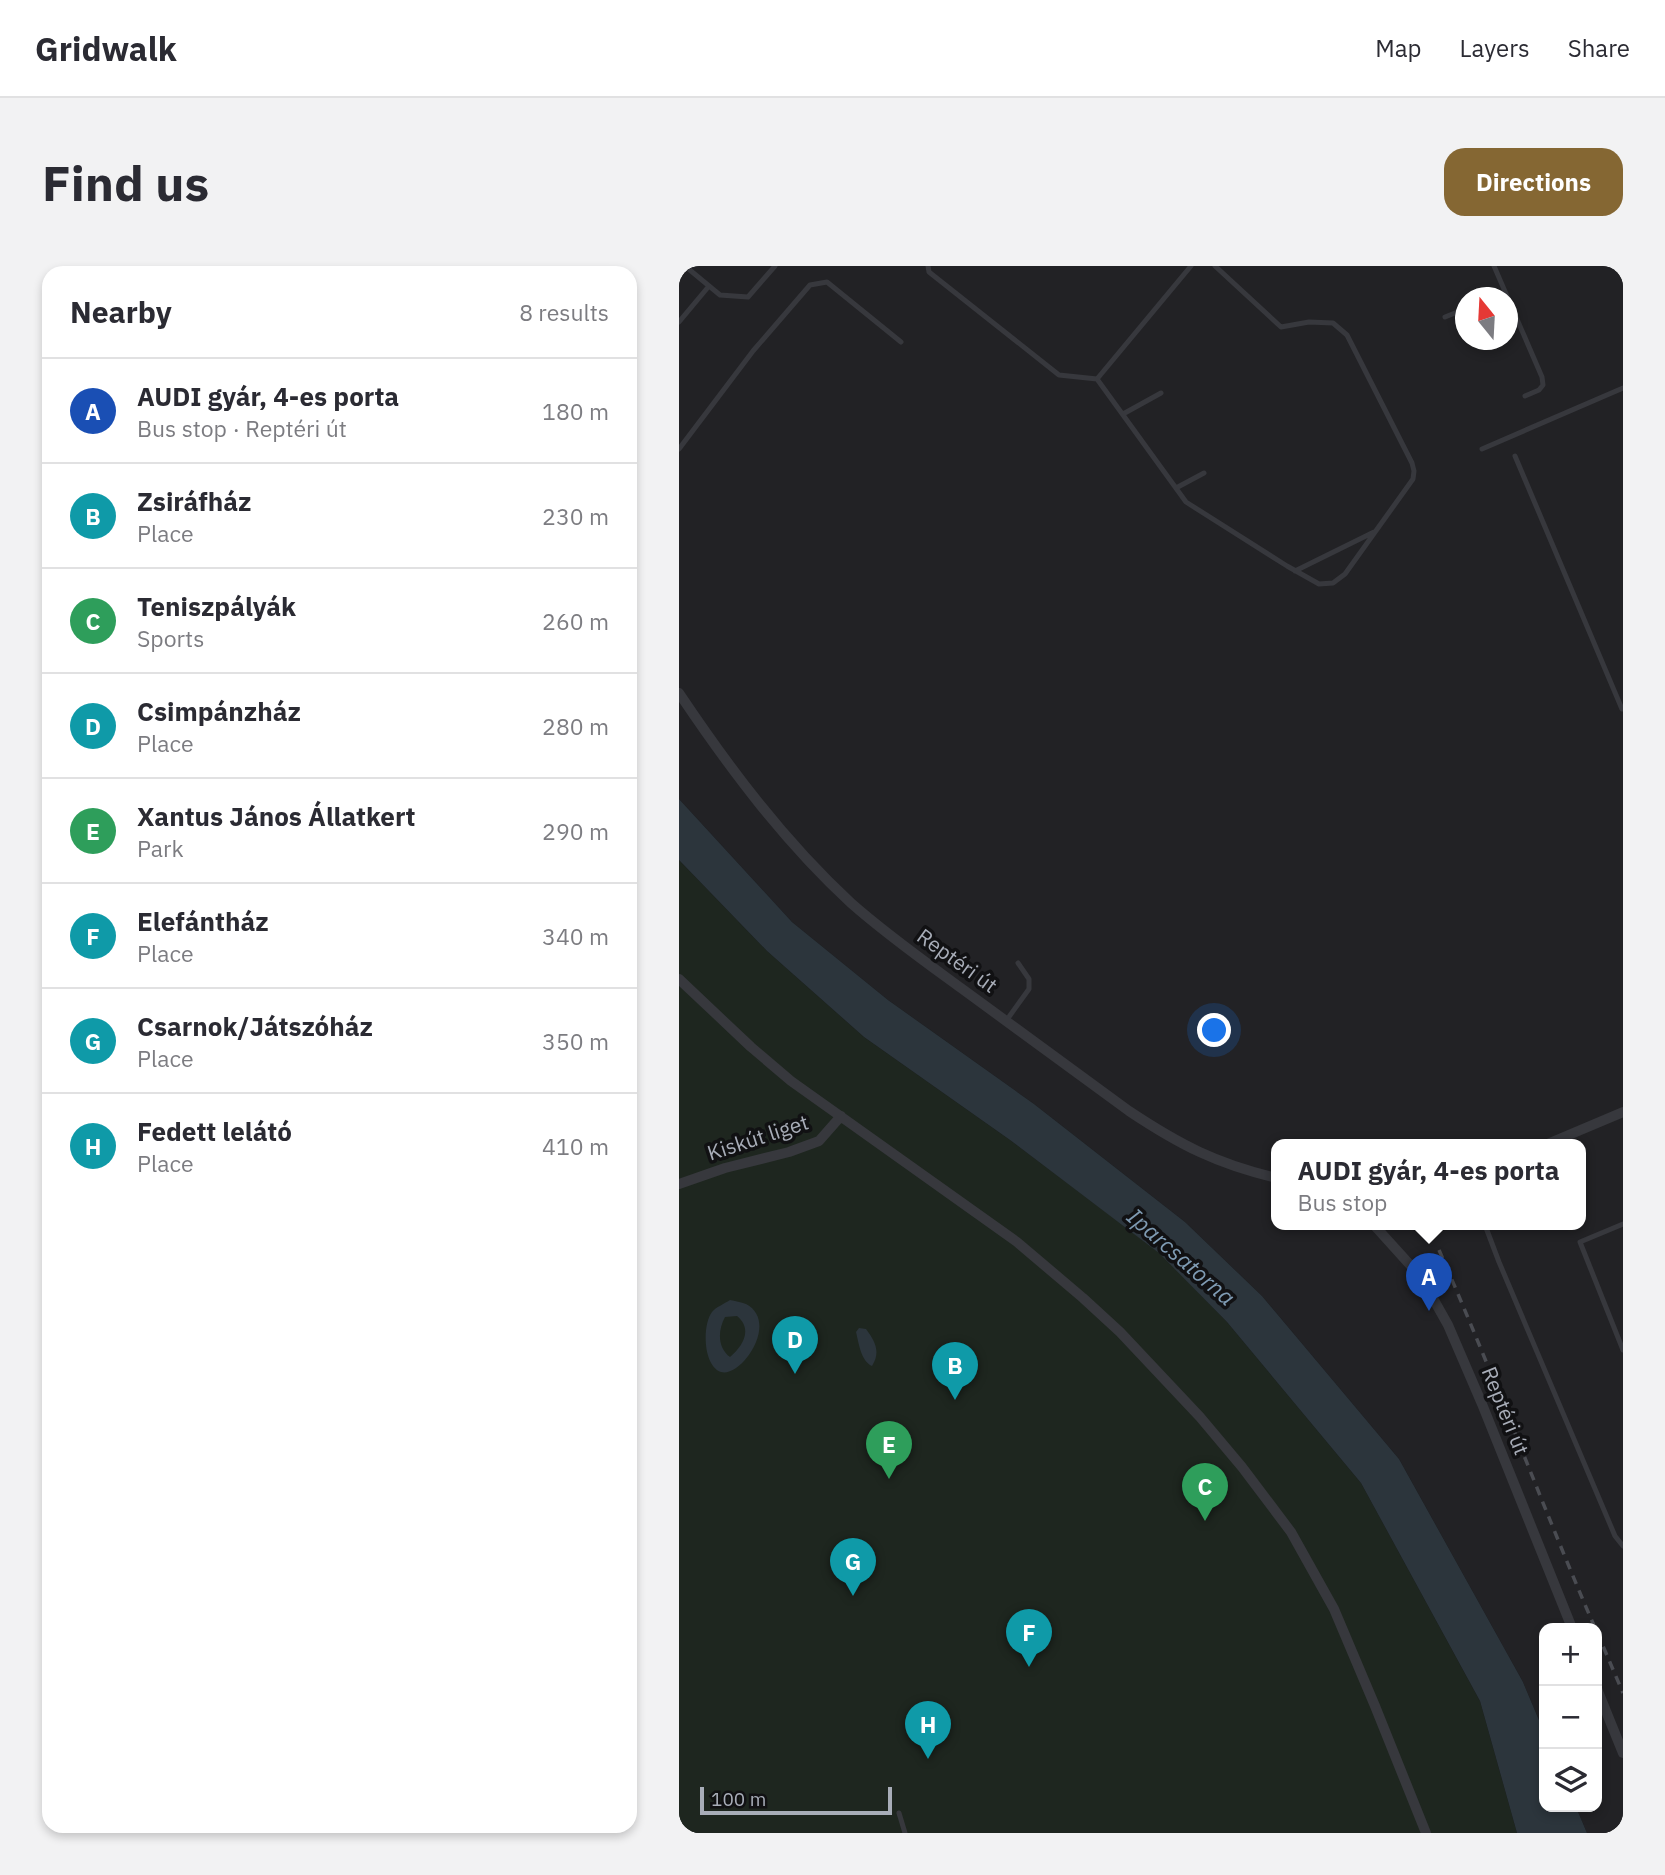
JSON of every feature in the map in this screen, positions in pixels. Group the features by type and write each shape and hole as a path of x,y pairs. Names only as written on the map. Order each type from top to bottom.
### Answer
{"street":[{"name":"Reptéri út","path":"679,694 752,796 808,860 852,904 895,940 1165,1135 1201,1154 1242,1170 1271,1177"},
{"path":"679,979 791,1081 1017,1242 1120,1332 1200,1417 1291,1532 1334,1609 1426,1833"},
{"path":"1559,1139 1623,1112"},
{"name":"Kiskút liget","path":"679,1184 819,1141 841,1116"},
{"name":"Reptéri út","path":"1378,1230 1421,1278 1448,1325 1570,1623"},
{"path":"1602,1701 1623,1753"}],"lane":[{"path":"685,266 720,295 748,297 775,266"},
{"path":"928,266 929,272 1059,375 1097,379 1186,502 1295,571 1319,584 1333,583 1345,574 1413,479 1414,471 1347,335 1333,323 1309,322 1281,327 1215,266"},
{"path":"1097,379 1191,266"},
{"path":"1494,266 1504,287"},
{"path":"681,444 753,351 810,285 827,282 901,342"},
{"path":"679,322 709,286"},
{"path":"1445,317 1455,313"},
{"path":"1518,322 1543,385 1539,390 1525,396"},
{"path":"1482,449 1623,388"},
{"path":"1123,414 1161,393"},
{"path":"1515,456 1623,709"},
{"path":"1176,488 1204,473"},
{"path":"1295,571 1376,531"},
{"path":"1006,1021 1029,989 1029,979 1019,963"},
{"path":"1623,1224 1580,1242 1623,1350"},
{"path":"1487,1230 1615,1536 1623,1546"},
{"path":"899,1814 905,1833"}],"shaded area":[{"path":"679,266 1623,266 1623,1833 1587,1833 1578,1812 1602,1812 1602,1623 1539,1623 1539,1720 1523,1682 1399,1459 1262,1296 1185,1222 1034,1104 888,1000 792,922 679,799"},
{"path":"679,860 767,951 864,1037 1010,1140 1160,1253 1227,1322 1361,1483 1480,1701 1517,1833 679,1833"}],"water":[{"name":"Iparcsatorna","path":"679,799 792,922 888,1000 1034,1104 1185,1222 1262,1296 1399,1459 1523,1682 1539,1720 1539,1812 1578,1812 1587,1833 1517,1833 1480,1701 1361,1483 1227,1322 1159,1253 1010,1140 864,1037 767,951 679,860"},
{"path":"730,1300 746,1304 756,1312 758,1335 747,1358 729,1372 721,1372 715,1368 708,1354 707,1326 712,1312","holes":["737,1316 742,1321 744,1337 739,1348 730,1357 721,1343 723,1322 725,1317"]},
{"path":"859,1328 866,1329 874,1342 876,1356 872,1366 861,1352 856,1332"}],"railway":[{"path":"1439,1250 1593,1623"},
{"path":"1602,1644 1623,1693"}],"place":[{"name":"AUDI gyár, 4-es porta","path":"1429,1311"},
{"name":"Csimpánzház","path":"795,1374"},
{"name":"Zsiráfház","path":"955,1400"},
{"name":"Xantus János Állatkert","path":"889,1479"},
{"name":"Teniszpályák","path":"1205,1521"},
{"name":"Csarnok/Játszóház","path":"853,1596"},
{"name":"Elefántház","path":"1029,1667"},
{"name":"Fedett lelátó","path":"928,1759"}]}
